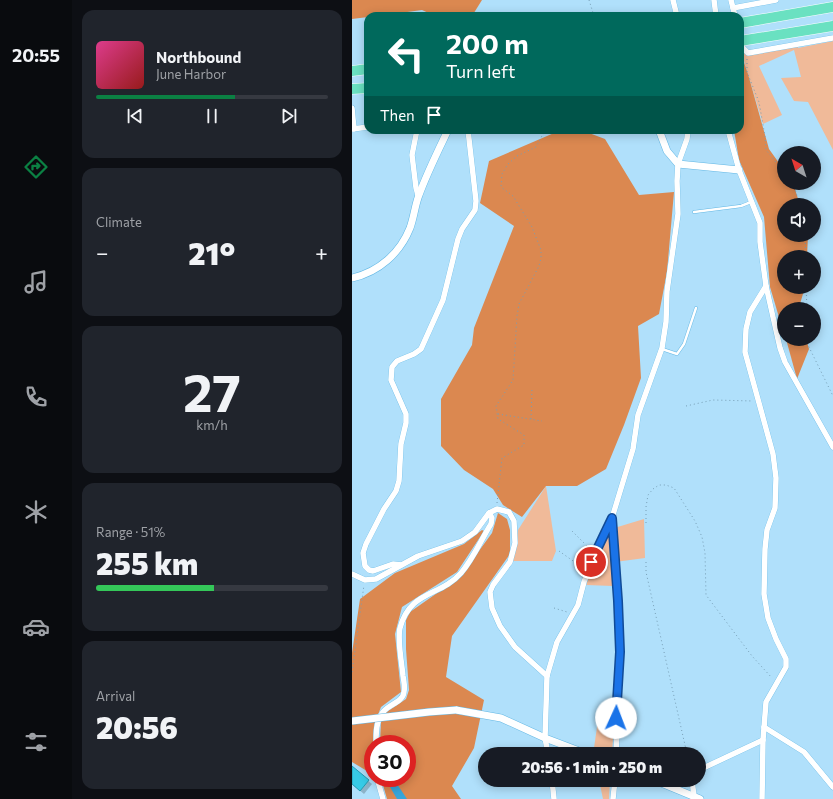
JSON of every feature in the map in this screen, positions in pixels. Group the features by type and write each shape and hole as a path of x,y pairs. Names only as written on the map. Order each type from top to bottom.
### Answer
{"highway":[{"path":"744,22 833,7"},
{"path":"744,40 833,26"},
{"path":"352,71 364,70"},
{"path":"352,89 364,88"}],"street":[{"path":"673,0 676,12"},
{"path":"714,0 716,12"},
{"path":"731,0 734,12"},
{"path":"733,8 776,0"},
{"path":"744,49 748,53 833,38"},
{"path":"352,108 353,128 364,127"},
{"path":"416,134 412,154 418,196"},
{"path":"352,278 361,276 376,269 388,261 405,239 410,227 418,196 446,134"},
{"path":"401,565 393,564 373,571 369,570 365,566 363,553 384,509 396,491 399,481 401,444 406,423 406,414 392,386 392,367 397,361 414,354 421,349 443,300 458,239 462,229 475,210 476,201 468,134"},
{"path":"660,134 667,151 678,164 739,170"},
{"path":"547,747 545,738 547,676 557,642 578,604 595,553 612,518 633,449 638,415 662,348 666,322 667,291 678,214 678,164 687,140 688,134"},
{"path":"729,134 739,170 760,223 760,242 766,286 784,362 833,447"},
{"path":"762,799 763,740 766,702 786,667 786,660 768,618 764,594 767,530 775,508 777,491 773,454 745,352 746,329 750,312 766,286"},
{"path":"352,574 365,580 376,579 386,575 418,556 462,541 475,532 489,513 497,509 509,512 514,521 515,543 510,562 493,585 490,592 492,608 500,626 515,647 547,676"},
{"path":"376,735 377,726 383,711 402,697 405,691 400,653 399,630 406,611 414,603 448,583 460,574 468,564 491,524 492,518 489,513"},
{"path":"612,518 618,601 619,645 616,747"},
{"path":"352,721 456,710 501,718 569,747"},
{"path":"764,727 804,752 833,787"},
{"path":"706,767 763,740"},
{"path":"380,787 383,799"},
{"path":"553,787 554,799"},
{"path":"613,799 614,787"},
{"path":"671,787 697,798"},
{"path":"694,787 697,798"}],"lane":[{"path":"694,212 741,206 752,202"},
{"path":"662,348 677,354 684,344 696,308"}],"path":[{"path":"589,0 593,12"},
{"path":"747,52 747,72 759,102 766,150 777,163"},
{"path":"497,509 499,471 502,458 524,445 524,435 498,419 496,406 513,380 516,316 520,304 539,266 541,258 541,250 532,228 513,196 501,186 502,174 508,164 517,156 536,147 543,134"},
{"path":"808,346 833,396"},
{"path":"531,419 532,388"},
{"path":"686,406 713,400 759,402"},
{"path":"497,414 542,421"},
{"path":"646,523 646,506 648,495 652,489 659,485 666,485 674,488 695,521 702,537 705,552 706,595 752,656 776,683"},
{"path":"572,531 595,553"},
{"path":"559,551 588,572"},
{"path":"646,562 646,572 685,747"},
{"path":"352,672 365,580"},
{"path":"554,608 573,613"}],"shaded area":[{"path":"352,0 482,0 474,12 426,12 422,10 407,12 364,12 364,18 352,19"},
{"path":"833,41 833,150 808,102 794,101 781,78 801,77 794,50 759,66 782,115 763,124 744,61 744,51 797,44 798,48"},
{"path":"744,62 769,149 777,160 777,190 795,190 798,198 777,198 777,242 808,242 807,250 777,250 777,294 803,294 801,302 777,302 777,310 770,287 764,217 739,160 735,134 744,134"},
{"path":"552,134 592,134 605,139 639,195 674,192 667,272 659,314 638,326 641,378 606,469 577,486 546,486 522,517 503,505 493,489 464,470 441,446 441,399 472,345 474,328 514,226 480,203 489,161"},
{"path":"788,346 808,346 809,349 797,379"},
{"path":"546,486 556,551 552,561 512,561 518,530"},
{"path":"498,513 507,519 510,530 510,554 452,636 446,677 484,700 474,748 452,786 461,799 387,799 384,787 416,787 416,735 380,735 381,720 385,713 406,699 409,690 406,649 406,620 410,612 460,577 492,533"},
{"path":"644,519 645,558 615,562 613,586 586,585 598,548 611,529"},
{"path":"482,530 484,531 457,572 402,607 395,634 401,692 381,707 374,725 374,735 364,735 364,769 352,762 352,653 360,599 395,573 464,544"},
{"path":"600,706 615,708 612,747 594,747"},
{"path":"600,787 610,787 609,799 603,799"}],"water":[{"path":"390,787 399,787 407,799 397,799"}],"building":[{"path":"352,766 364,776 364,786 360,791 352,784"}],"route":[{"path":"591,562 612,518 620,652 616,718"}]}
